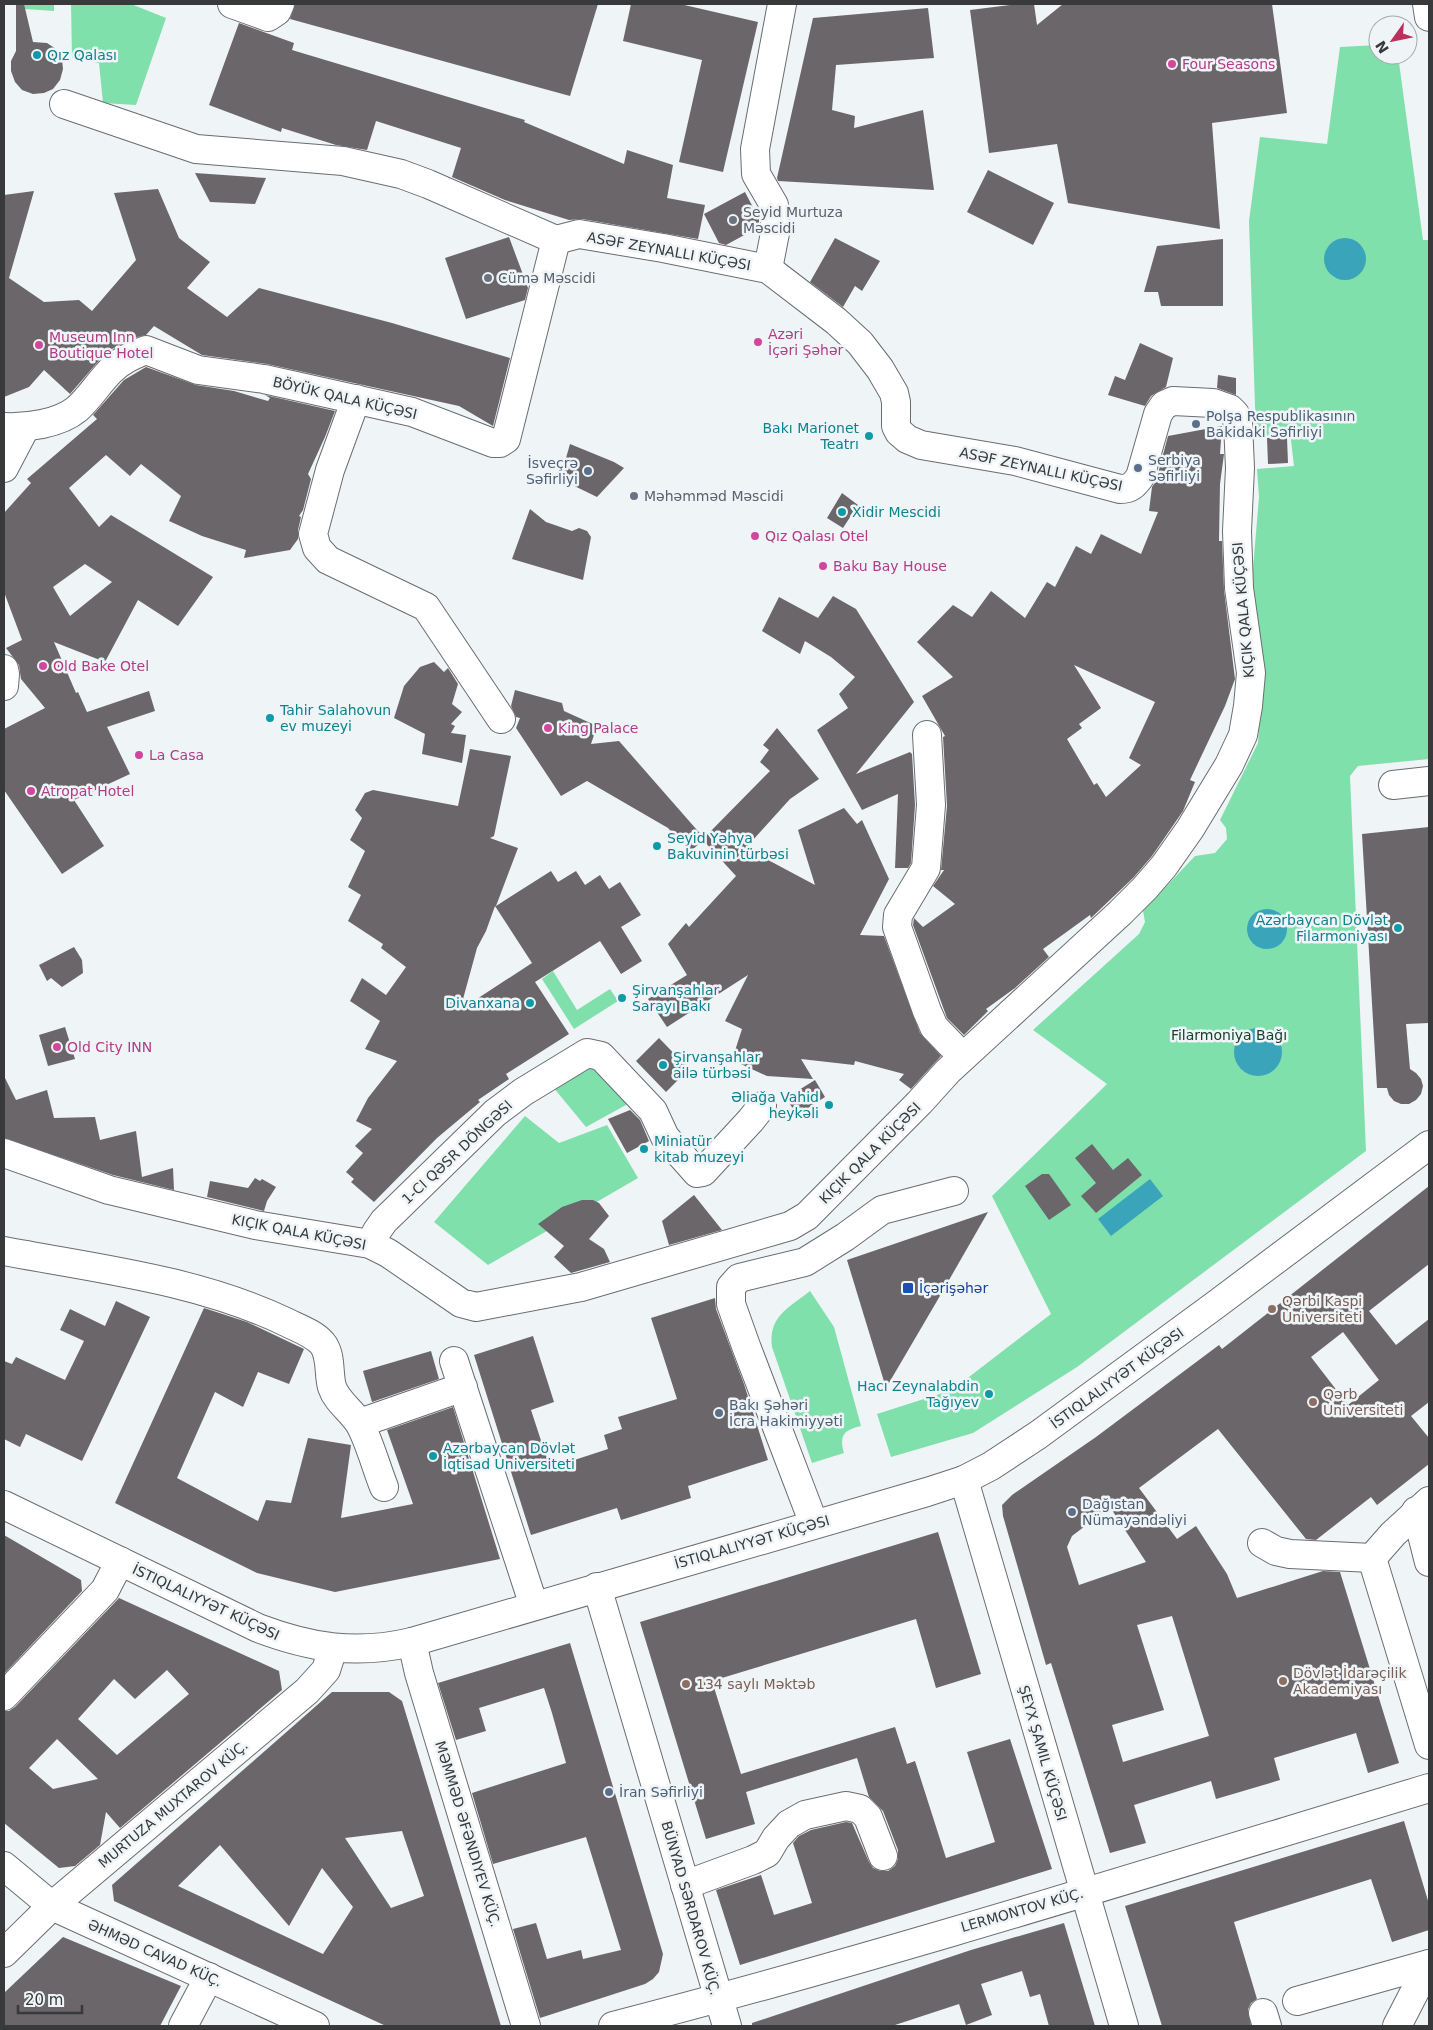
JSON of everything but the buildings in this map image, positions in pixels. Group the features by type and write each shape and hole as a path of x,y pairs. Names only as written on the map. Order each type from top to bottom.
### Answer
{"street":[{"path":"232,4 268,17 277,11 280,4"},
{"path":"64,104 196,149 343,161 375,167 428,184 556,240 578,234 663,248 768,269 775,233 775,214 774,205 756,174 755,149 782,4"},
{"path":"1427,4 1429,17"},
{"name":"BÖYÜK QALA KÜÇƏSI","path":"14,427 64,417 76,409 109,373 127,358 146,350 198,370 264,379 412,412 492,443 500,443 506,439 556,240"},
{"name":"KIÇIK QALA KÜÇƏSI","path":"4,1153 109,1190 255,1225 370,1244 388,1253 461,1303 476,1307 581,1287 772,1232 799,1222 963,1057 1120,913 1164,866 1190,829 1229,765 1243,735 1248,706 1251,673 1238,588 1237,531 1240,468 1238,423 1235,414 1230,409 1213,403 1190,400 1173,401 1164,405 1158,414 1140,476 1129,489 1120,489 1015,461 921,445 902,436 896,426 894,393 865,350 840,324 768,269"},
{"path":"356,399 326,486 313,534 317,548 328,560 426,607 501,719"},
{"path":"4,468 14,427"},
{"path":"4,669 4,686"},
{"path":"927,735 931,805 926,868 898,915 897,927 899,937 934,1027 963,1057"},
{"path":"1393,784 1429,781"},
{"name":"1-CI QƏSR DÖNGƏSI","path":"370,1244 384,1221 495,1113 523,1092 581,1055 592,1052 600,1056 653,1111 665,1137 700,1174 752,1120 762,1106"},
{"name":"İSTIQLALIYYƏT KÜÇƏSI","path":"4,1505 258,1628 306,1644 353,1650 412,1642 964,1480 991,1466 1038,1435 1429,1145"},
{"path":"814,1524 731,1304 730,1287 739,1278 805,1262 845,1237 882,1210 954,1192"},
{"path":"4,1251 210,1292 261,1311 310,1334 325,1347 332,1387 339,1400 360,1423 384,1487"},
{"path":"454,1362 534,1606"},
{"path":"360,1423 463,1387"},
{"name":"ŞEYX ŞAMIL KÜÇƏSI","path":"964,1480 1124,2026"},
{"path":"1262,1543 1276,1551 1290,1554 1372,1558 1423,1506"},
{"path":"1423,1506 1429,1562"},
{"path":"1372,1558 1429,1745"},
{"path":"4,1696 105,1590 120,1561"},
{"name":"BÜNYAD SƏRDAROV KÜÇ.","path":"597,1587 727,2026"},
{"name":"MƏMMƏD ƏFƏNDIYEV KÜÇ.","path":"412,1642 419,1673 526,2026"},
{"name":"MURTUZA MUXTAROV KÜÇ.","path":"4,1953 52,1906 307,1692 326,1670 333,1648"},
{"name":"LERMONTOV KÜÇ.","path":"614,2026 718,1999 1084,1892 1429,1788"},
{"path":"685,1885 767,1853 776,1838 789,1824 805,1815 846,1806 860,1809 868,1817 883,1856"},
{"name":"ƏHMƏD CAVAD KÜÇ.","path":"4,1866 52,1906 315,2026"},
{"path":"1297,2001 1429,1964 1398,2026"},
{"path":"183,2026 209,1977"},
{"path":"697,2026 718,1999"}],"green space":[{"path":"20,4 54,4 54,11 25,9"},
{"path":"71,4 131,4 166,18 136,105 103,103 99,63 72,58"},
{"name":"Filarmoniya Bağı","path":"1368,46 1368,65 1399,65 1423,240 1429,240 1429,759 1358,766 1350,776 1366,1151 1077,1367 973,1433 891,1457 877,1414 952,1390 1051,1314 992,1196 1107,1084 1033,1030 1139,934 1145,922 1143,911 1195,856 1215,853 1227,839 1226,828 1220,820 1258,743 1262,675 1252,580 1259,497 1257,469 1294,466 1290,432 1256,437 1249,221 1260,137 1327,144 1340,47"},
{"path":"553,971 577,1010 610,989 618,1001 574,1029 542,979"},
{"path":"598,1060 635,1100 586,1127 553,1087"},
{"path":"525,1116 559,1143 607,1125 638,1178 488,1265 434,1222"},
{"path":"810,1291 834,1327 861,1426 850,1429 844,1434 842,1442 844,1453 812,1463 772,1347 773,1328 777,1320 788,1308"}],"water":[{"path":"1345,238 1360,244 1366,259 1360,274 1345,280 1330,274 1324,259 1330,244"},
{"path":"1267,909 1281,915 1287,929 1281,943 1267,949 1253,943 1247,929 1253,915"},
{"path":"1258,1028 1267,1030 1275,1035 1280,1043 1282,1052 1280,1061 1275,1069 1267,1074 1258,1076 1249,1074 1241,1069 1236,1061 1234,1052 1236,1043 1241,1035 1249,1030"},
{"path":"1150,1179 1163,1196 1111,1236 1098,1219"}],"place":[{"name":"Qız Qalası","path":"37,55"},
{"name":"Four Seasons","path":"1172,64"},
{"name":"Seyid Murtuza Məscidi","path":"733,220"},
{"name":"Cümə Məscidi","path":"488,278"},
{"name":"Azəri İçəri Şəhər","path":"758,342"},
{"name":"Museum Inn Boutique Hotel","path":"39,345"},
{"name":"Polşa Respublikasının Bakidaki Səfirliyi","path":"1196,424"},
{"name":"Bakı Marionet Teatrı","path":"869,436"},
{"name":"Serbiya Səfirliyi","path":"1138,468"},
{"name":"İsveçrə Səfirliyi","path":"588,471"},
{"name":"Məhəmməd Məscidi","path":"634,496"},
{"name":"Xidir Mescidi","path":"842,512"},
{"name":"Qız Qalası Otel","path":"755,536"},
{"name":"Baku Bay House","path":"823,566"},
{"name":"Old Bake Otel","path":"43,666"},
{"name":"Tahir Salahovun ev muzeyi","path":"270,718"},
{"name":"King Palace","path":"548,728"},
{"name":"La Casa","path":"139,755"},
{"name":"Atropat Hotel","path":"31,791"},
{"name":"Seyid Yəhya Bakuvinin türbəsi","path":"657,846"},
{"name":"Azərbaycan Dövlət Filarmoniyası","path":"1398,928"},
{"name":"Şirvanşahlar Sarayı Bakı","path":"622,998"},
{"name":"Divanxana","path":"530,1003"},
{"name":"Old City INN","path":"57,1047"},
{"name":"Şirvanşahlar ailə türbəsi","path":"663,1065"},
{"name":"Əliağa Vahid heykəli","path":"829,1105"},
{"name":"Miniatür kitab muzeyi","path":"644,1149"},
{"name":"İçərişəhər","path":"908,1288"},
{"name":"Qərbi Kaspi Universiteti","path":"1272,1309"},
{"name":"Hacı Zeynalabdin Tağıyev","path":"989,1394"},
{"name":"Qərb Universiteti","path":"1313,1402"},
{"name":"Bakı Şəhəri İcra Hakimiyyəti","path":"719,1413"},
{"name":"Azərbaycan Dövlət İqtisad Universiteti","path":"433,1456"},
{"name":"Dağıstan Nümayəndəliyi","path":"1072,1512"},
{"name":"Dövlət İdarəçilik Akademiyası","path":"1283,1681"},
{"name":"134 saylı Məktəb","path":"686,1684"},
{"name":"İran Səfirliyi","path":"609,1792"}]}
